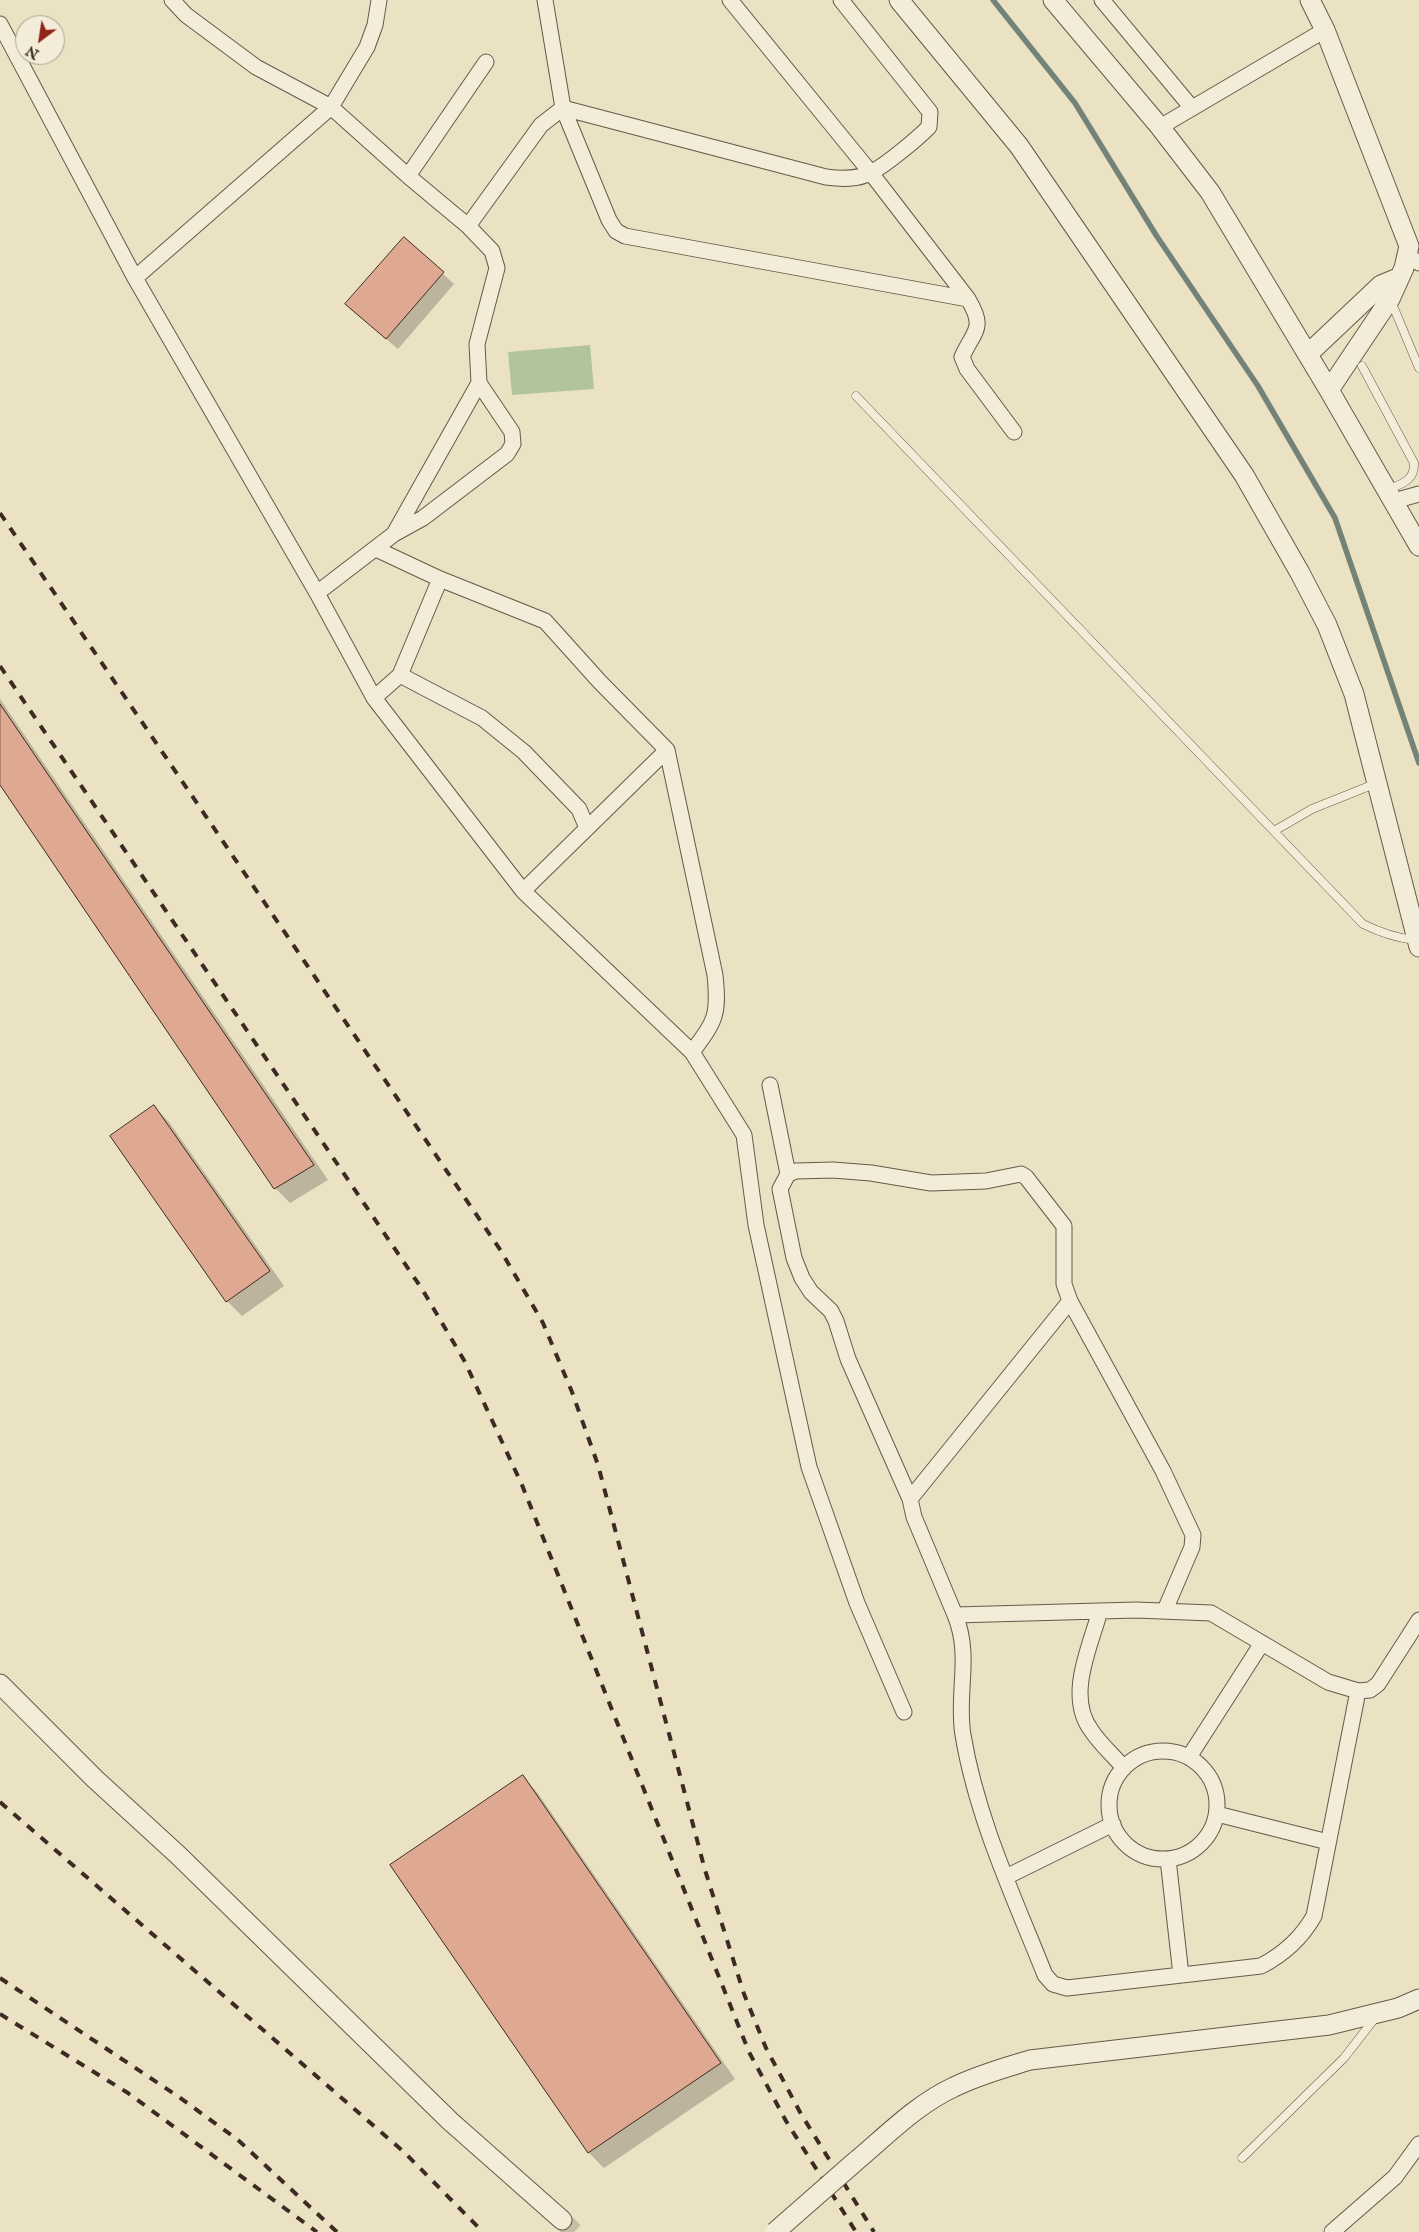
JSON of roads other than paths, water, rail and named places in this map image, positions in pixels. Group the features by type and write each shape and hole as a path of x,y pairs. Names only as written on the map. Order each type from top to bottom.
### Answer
{"street":[{"path":"172,0 186,15 256,66 332,107 408,176 468,226 492,251 497,268 478,344 479,384 394,534"},
{"path":"135,278 332,107 367,47 376,26 379,0"},
{"path":"546,0 563,108 609,220 616,231 625,236 968,299"},
{"path":"730,0 871,173 968,299 977,314 978,323 975,334 962,357 967,370 1014,432"},
{"path":"563,108 826,177 842,179 871,173 929,127 930,112 841,0"},
{"path":"899,0 1019,146 1244,476 1300,573 1327,625 1354,694 1418,944"},
{"path":"1053,0 1160,127 1210,192 1308,354 1419,546"},
{"path":"1102,0 1192,108"},
{"path":"1310,0 1325,30 1414,260 1398,278 1390,299 1329,390"},
{"path":"0,24 135,278 317,593 374,698 523,891 692,1052 744,1135 756,1225 809,1467 857,1603 904,1712"},
{"path":"1160,127 1325,30"},
{"path":"408,176 486,62"},
{"path":"468,226 540,125 563,108"},
{"path":"1308,354 1381,285 1398,278"},
{"path":"317,593 394,534 423,518 507,454 513,444 512,432 479,384"},
{"path":"1390,496 1419,494"},
{"path":"376,549 440,579 545,621 600,682 667,750 715,975 718,1003 712,1026 692,1052"},
{"path":"374,698 400,675 440,579"},
{"path":"400,675 482,718 524,752 579,809 587,828"},
{"path":"523,891 667,750"},
{"path":"770,1085 788,1174 780,1189 794,1258 802,1278 811,1292 831,1311 836,1321 848,1359 910,1499 914,1517 960,1626 964,1667 963,1735 982,1815 1045,1975 1053,1984 1067,1988 1261,1966 1276,1958 1291,1946 1306,1929 1314,1916 1358,1691"},
{"path":"788,1174 796,1171 833,1170 871,1173 931,1183 986,1181 1021,1174 1026,1177 1064,1226 1064,1284 1070,1301 1163,1471 1193,1535 1192,1547 1165,1610"},
{"path":"910,1499 1070,1301"},
{"path":"955,1615 1165,1610 1211,1613 1328,1682 1358,1691 1370,1690 1378,1684 1419,1620"},
{"path":"1100,1612 1080,1684 1080,1700 1090,1730 1124,1768"},
{"path":"1189,1757 1262,1643"},
{"path":"0,1684 450,2121 562,2220"},
{"path":"1152,1752 1177,1752 1189,1757 1209,1775 1218,1801 1217,1814 1211,1831 1200,1845 1185,1855 1168,1859 1150,1858 1134,1850 1122,1839 1113,1824 1109,1811 1113,1784 1124,1768 1140,1756 1152,1752"},
{"path":"1217,1814 1328,1842"},
{"path":"1006,1876 1113,1824"},
{"path":"1168,1859 1181,1975"},
{"path":"775,2232 924,2104 953,2087 986,2073 1022,2063 1077,2054 1329,2025 1378,2013 1419,1999"},
{"path":"1332,2232 1394,2177 1419,2144"}],"lane":[{"path":"1390,299 1419,368"},
{"path":"1362,366 1414,463 1414,472 1410,478 1390,496"},
{"path":"856,396 1363,924 1380,933 1418,944"},
{"path":"1274,831 1312,809 1377,783"},
{"path":"1242,2158 1344,2058 1378,2013"}],"waterway":[{"path":"993,0 1075,103 1156,235 1258,386 1335,518 1419,763"}],"tunnel":[{"path":"562,2220 574,2232"}],"railway":[{"path":"0,513 501,1251 543,1323 572,1392 598,1465 705,1870 744,1994 766,2048 801,2114 874,2232"},
{"path":"0,666 422,1289 465,1362 522,1485 749,2052 786,2121 856,2232"},
{"path":"0,1802 404,2152 483,2232"},
{"path":"0,1978 179,2097 238,2140 337,2232"},
{"path":"0,2014 128,2093 317,2232"}]}
